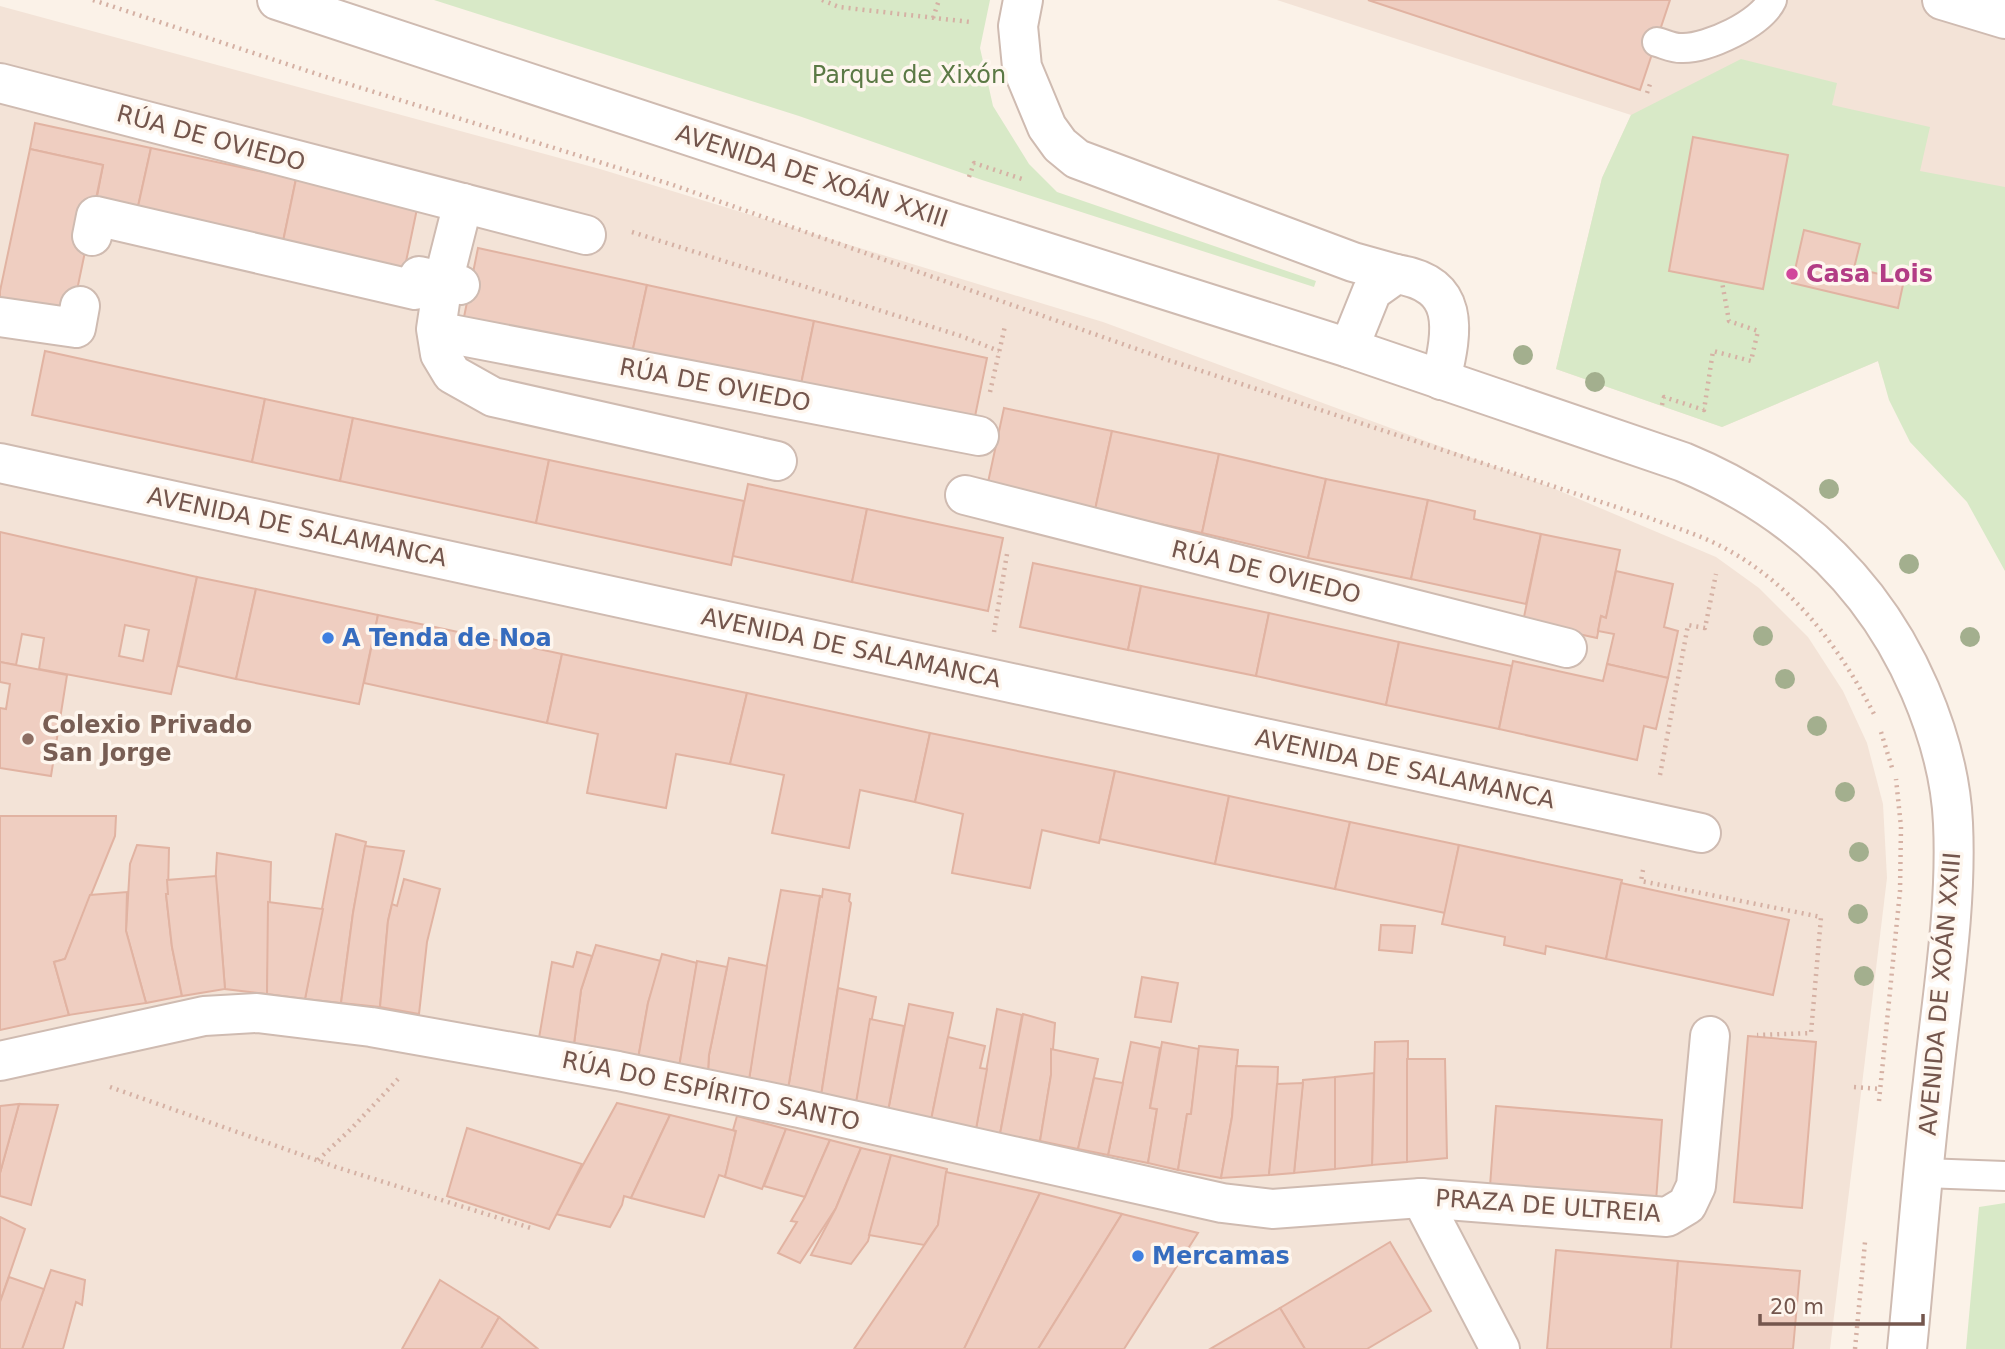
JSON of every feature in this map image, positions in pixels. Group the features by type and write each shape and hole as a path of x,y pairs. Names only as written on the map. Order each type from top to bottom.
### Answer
{"street":[{"name":"AVENIDA DE XOÁN XXIII","path":"277,0 954,223 1349,348 1654,451 1716,475 1787,520 1828,553 1864,593 1891,632 1934,723 1946,769 1953,820 1951,922 1907,1349"},
{"path":"1023,0 1018,26 1022,67 1047,127 1060,145 1077,159 1374,276 1415,277 1435,289 1448,307 1449,336 1441,380"},
{"path":"1941,0 1999,20"},
{"name":"RÚA DE OVIEDO","path":"0,83 586,235"},
{"path":"463,203 452,283 436,329 440,354 452,374 493,397 777,461"},
{"path":"92,236 96,216 415,290 419,276 452,283"},
{"path":"1349,348 1374,276"},
{"path":"0,317 76,328 80,306"},
{"name":"RÚA DE OVIEDO","path":"451,334 979,436"},
{"name":"AVENIDA DE SALAMANCA","path":"0,463 1701,833"},
{"name":"RÚA DE OVIEDO","path":"965,495 1567,648"},
{"name":"RÚA DO ESPÍRITO SANTO","path":"0,1061 204,1016 257,1013 371,1027 618,1071 799,1108 1222,1203 1272,1209 1421,1198"},
{"name":"PRAZA DE ULTREIA","path":"1421,1198 1667,1217 1687,1205 1696,1186 1710,1036"},
{"name":"PRAZA DE ULTREIA","path":"1421,1198 1492,1346"}],"lane":[{"path":"1657,42 1679,49 1696,47 1744,26 1770,5 1772,0"},
{"path":"1924,1173 2005,1176"}],"path":[{"path":"93,0 326,77 673,185 1162,358 1647,517 1708,540 1742,559 1781,587 1819,626 1855,677 1879,723 1895,777 1901,827 1900,891 1879,1103"},
{"path":"822,0 839,7 982,23"},
{"path":"933,18 939,0"},
{"path":"967,182 974,163 1032,182"},
{"path":"586,235 598,221 961,336 999,351 1005,326"},
{"path":"1662,406 1664,397 1704,410 1713,351 1751,361 1758,331 1729,321 1722,282"},
{"path":"986,677 1014,508"},
{"path":"1667,739 1688,625 1705,628 1716,573"},
{"path":"1641,881 1821,917 1811,1033"},
{"path":"317,1160 400,1078"},
{"path":"100,1084 317,1160 534,1229"},
{"path":"1854,1087 1889,1090"},
{"path":"1855,1349 1865,1240"}],"shaded area":[{"name":"Casa Lois","path":"1277,0 2005,0 2005,422 1883,379 1878,361 1722,427 1556,369 1602,178 1631,115"},
{"path":"0,6 600,169 1103,322 1548,486 1716,557 1759,588 1808,637 1843,691 1867,743 1883,804 1887,878 1830,1349 0,1349"}],"green space":[{"name":"Parque de Xixón","path":"434,0 990,0 980,48 993,106 1029,164 1057,192 1316,281 1314,287 982,180 799,116"},
{"name":"Casa Lois","path":"1741,59 1837,83 1832,105 1930,127 1920,171 2005,187 2005,571 1967,502 1910,442 1889,400 1878,361 1722,427 1556,369 1602,178 1631,115"},
{"path":"2005,1203 2005,1349 1966,1349 1979,1207"}],"building":[{"path":"1368,0 1670,0 1640,90"},
{"path":"35,123 151,148 135,220 94,212 103,165 30,149"},
{"path":"1693,137 1788,155 1763,289 1669,271"},
{"path":"151,148 296,179 281,251 135,220"},
{"path":"30,149 103,165 70,324 0,314 0,291"},
{"path":"296,179 418,204 403,276 281,251"},
{"path":"1804,230 1860,244 1854,268 1904,280 1898,308 1792,283"},
{"path":"478,248 647,285 631,358 463,322"},
{"path":"647,285 814,321 799,394 631,358"},
{"path":"814,321 987,358 972,431 799,394"},
{"path":"45,351 265,399 252,462 32,415"},
{"path":"265,399 353,418 340,481 252,462"},
{"path":"1004,408 1112,431 1095,510 987,487"},
{"path":"353,418 549,460 536,523 340,481"},
{"path":"1112,431 1219,454 1202,533 1095,510"},
{"path":"1219,454 1326,479 1308,558 1202,533"},
{"path":"549,460 744,501 731,565 536,523"},
{"path":"1326,479 1428,500 1411,579 1308,558"},
{"path":"748,484 867,509 852,582 733,556"},
{"path":"1428,500 1475,511 1474,519 1541,534 1526,604 1411,579"},
{"path":"867,509 1003,538 988,611 852,582"},
{"path":"0,532 197,577 171,694 39,669 44,638 22,634 16,665 0,662","holes":["125,625 149,630 143,661 119,656"]},
{"path":"1541,534 1620,550 1606,618 1601,616 1597,638 1523,622"},
{"path":"1033,563 1141,586 1128,650 1020,627"},
{"path":"1616,571 1673,584 1664,627 1678,631 1668,678 1607,664 1614,634 1598,631 1601,616 1606,618"},
{"path":"197,577 256,589 236,679 178,666"},
{"path":"1141,586 1269,613 1256,676 1128,650"},
{"path":"256,589 378,615 359,704 236,679"},
{"path":"1269,613 1399,642 1386,705 1256,676"},
{"path":"378,615 562,654 547,723 364,683"},
{"path":"1399,642 1512,666 1499,729 1386,705"},
{"path":"562,654 747,693 730,764 676,754 666,808 587,793 598,734 547,723"},
{"path":"1513,661 1603,681 1607,664 1668,678 1656,729 1644,726 1637,760 1499,729"},
{"name":"Colexio Privado San Jorge","path":"0,662 67,675 51,776 0,768 0,708 6,709 10,684 0,682"},
{"path":"747,693 930,733 915,802 860,790 849,848 772,833 784,775 730,764"},
{"path":"930,733 1115,771 1099,843 1042,830 1030,888 952,873 963,814 915,802"},
{"path":"1115,771 1229,796 1215,864 1100,839"},
{"path":"1229,796 1350,822 1335,889 1215,864"},
{"path":"0,816 116,816 115,836 65,959 54,962 69,1015 0,1030"},
{"path":"1350,822 1459,845 1445,913 1335,889"},
{"path":"336,834 366,842 341,1003 305,999"},
{"path":"137,845 169,848 166,894 172,947 182,996 146,1003 126,931 130,864"},
{"path":"1459,845 1622,880 1606,959 1546,946 1545,954 1504,945 1505,937 1442,924"},
{"path":"365,846 404,851 388,921 380,1007 341,1003"},
{"path":"217,853 271,862 267,994 225,989 215,889"},
{"path":"216,876 225,989 182,996 172,947 167,880"},
{"path":"404,879 440,889 427,942 419,1014 380,1007 388,921 392,904 397,906"},
{"path":"1621,883 1789,920 1773,995 1606,959"},
{"path":"823,889 850,894 851,903 821,1096 788,1089"},
{"path":"781,890 820,896 788,1089 749,1080 760,1002"},
{"path":"127,892 126,931 146,1003 69,1015 54,962 65,959 90,895"},
{"path":"268,902 323,909 305,999 267,994"},
{"path":"1381,925 1415,926 1412,953 1379,950"},
{"path":"596,945 661,961 648,1003 638,1059 574,1044 581,990"},
{"path":"577,952 592,956 581,990 574,1044 539,1038 552,962 573,967"},
{"path":"662,954 697,963 679,1067 638,1059 648,1003"},
{"path":"729,958 767,966 749,1080 708,1072"},
{"path":"697,961 727,967 708,1072 679,1067"},
{"path":"1142,977 1178,983 1171,1022 1135,1017"},
{"path":"838,988 876,997 856,1103 821,1096"},
{"path":"909,1004 953,1013 931,1120 888,1111"},
{"path":"997,1009 1022,1015 1000,1134 976,1129"},
{"path":"1023,1014 1055,1023 1051,1075 1040,1141 1000,1134"},
{"path":"870,1019 904,1026 888,1111 856,1103"},
{"path":"1748,1036 1816,1042 1802,1208 1734,1202"},
{"path":"948,1037 985,1046 980,1068 987,1069 976,1129 931,1120"},
{"path":"1408,1041 1407,1162 1372,1165 1375,1042"},
{"path":"1131,1042 1160,1048 1150,1108 1157,1109 1148,1163 1108,1155"},
{"path":"1162,1042 1199,1049 1191,1114 1187,1114 1178,1170 1148,1163 1157,1109 1150,1108"},
{"path":"1199,1046 1238,1050 1232,1117 1221,1178 1178,1170 1187,1114 1191,1114"},
{"path":"1051,1049 1098,1059 1078,1149 1040,1141 1051,1075"},
{"path":"1407,1059 1445,1059 1447,1158 1407,1162"},
{"path":"1236,1066 1278,1067 1276,1120 1269,1175 1221,1178 1232,1117"},
{"path":"1374,1073 1372,1165 1335,1169 1335,1077"},
{"path":"1335,1077 1335,1169 1294,1173 1303,1080"},
{"path":"1094,1078 1123,1083 1108,1155 1078,1149"},
{"path":"1303,1083 1294,1173 1269,1175 1277,1084"},
{"path":"617,1103 670,1115 631,1198 624,1196 610,1227 556,1214"},
{"path":"19,1104 58,1105 31,1205 0,1196 0,1173"},
{"path":"19,1104 0,1173 0,1106"},
{"path":"1496,1106 1662,1120 1656,1201 1490,1186"},
{"path":"670,1115 736,1131 725,1177 719,1175 704,1217 631,1198"},
{"path":"737,1116 786,1129 762,1189 725,1177"},
{"path":"467,1128 582,1164 549,1229 447,1196"},
{"path":"786,1129 830,1140 805,1197 764,1186"},
{"path":"830,1140 861,1148 836,1208 800,1263 778,1253 797,1222 791,1221 805,1197"},
{"path":"861,1148 891,1155 868,1241 851,1264 811,1255 836,1208"},
{"path":"891,1155 947,1169 938,1225 924,1245 869,1235"},
{"path":"946,1172 1040,1193 964,1349 854,1349 938,1225"},
{"path":"1040,1193 1122,1214 1038,1349 964,1349"},
{"path":"1122,1214 1198,1233 1124,1349 1038,1349"},
{"path":"0,1217 25,1229 0,1302"},
{"path":"1390,1242 1431,1311 1367,1349 1305,1349 1280,1308"},
{"path":"1556,1250 1678,1261 1671,1349 1547,1349"},
{"path":"1678,1261 1800,1271 1793,1349 1671,1349"},
{"path":"51,1270 85,1280 82,1305 76,1302 63,1349 22,1349"},
{"path":"9,1277 44,1289 22,1349 0,1349 0,1302"},
{"path":"440,1280 499,1317 481,1349 402,1349"},
{"path":"1280,1308 1305,1349 1210,1349"},
{"path":"499,1317 538,1349 481,1349"}],"place":[{"name":"Casa Lois","path":"1792,274"},
{"name":"A Tenda de Noa","path":"328,638"},
{"name":"Colexio Privado San Jorge","path":"28,739"},
{"name":"Mercamas","path":"1138,1256"}]}
